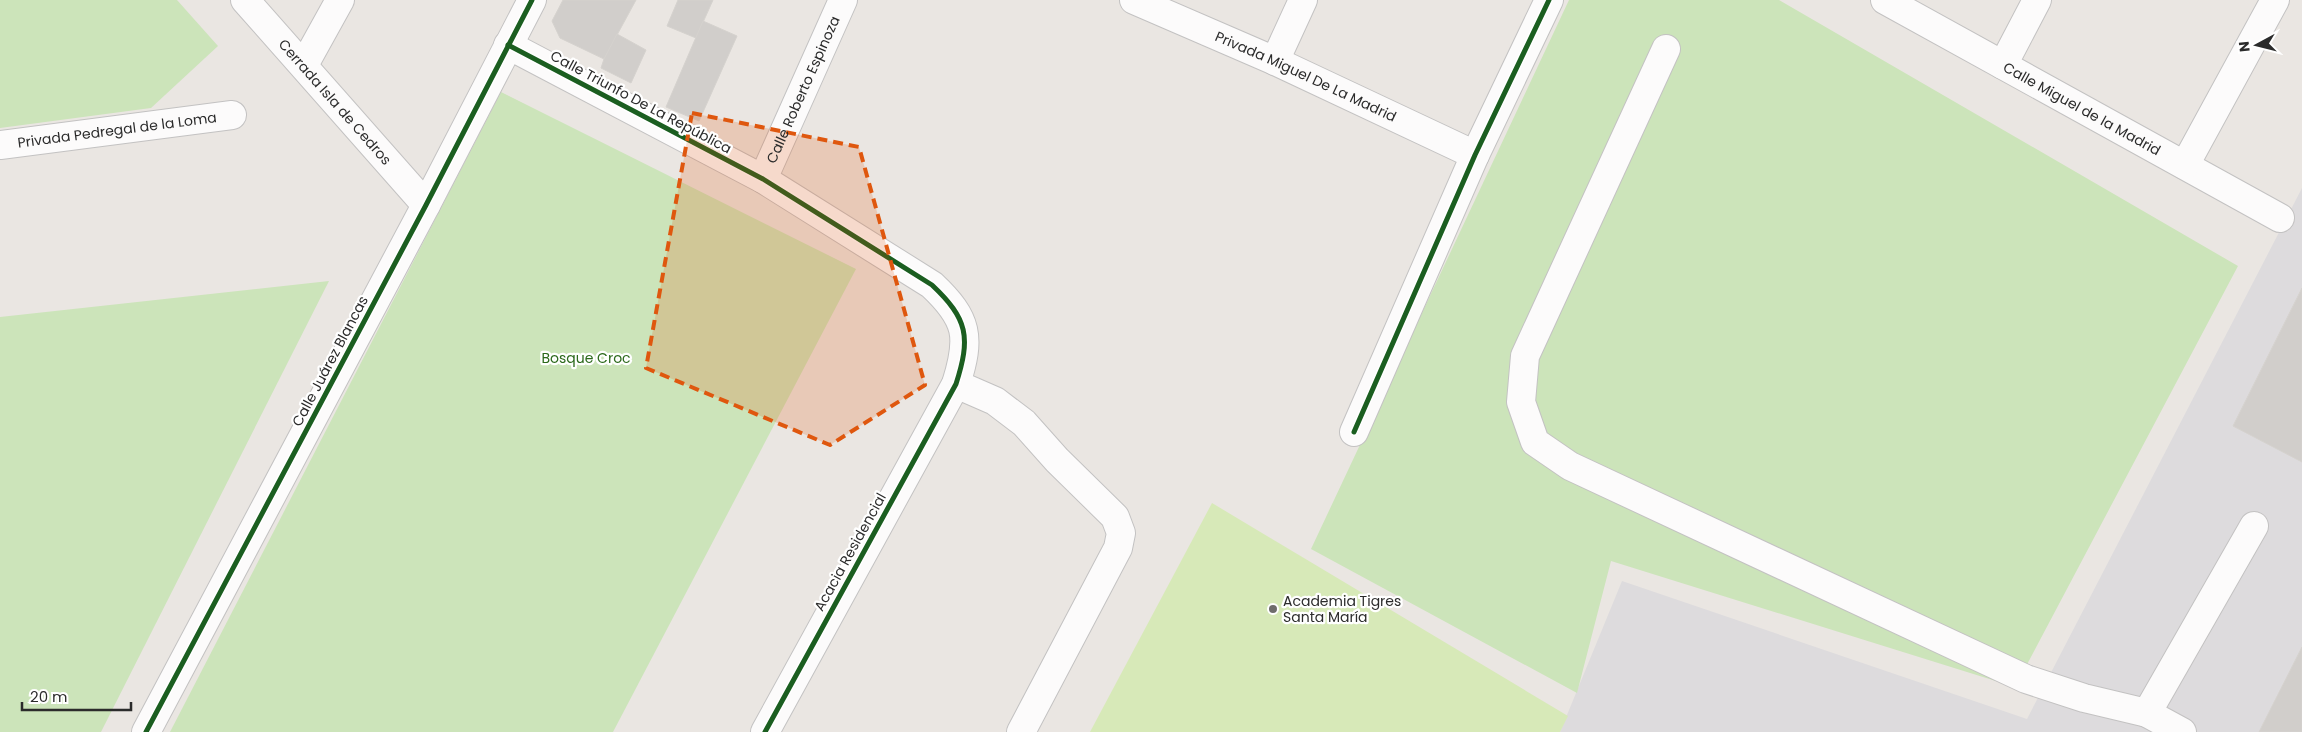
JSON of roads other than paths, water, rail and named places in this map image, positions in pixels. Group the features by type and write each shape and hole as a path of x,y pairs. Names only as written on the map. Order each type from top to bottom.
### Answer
{"street":[{"name":"Cerrada Isla de Cedros","path":"245,0 426,204"},
{"path":"304,65 340,0"},
{"name":"Calle Juárez Blancas","path":"146,732 532,0"},
{"name":"Calle Roberto Espinoza","path":"762,179 843,0"},
{"name":"Privada Miguel De La Madrid","path":"1134,0 1275,61 1475,155"},
{"path":"1275,61 1303,0"},
{"path":"1354,432 1475,155 1550,0"},
{"name":"Calle Miguel de la Madrid","path":"1885,0 2280,218"},
{"path":"2003,65 2037,0"},
{"path":"2185,165 2275,0"},
{"name":"Calle Triunfo De La República","path":"508,45 762,179 932,285 950,302 963,324 966,348 956,384"},
{"path":"1666,49 1526,356 1521,402 1535,442 1570,466 2026,679 2084,698 2147,713 2182,732"},
{"name":"Privada Pedregal de la Loma","path":"0,145 232,115"},
{"path":"956,384 995,401 1024,424 1057,460 1115,517 1121,532 1118,548 1021,732"},
{"name":"Acacia Residencial","path":"764,732 956,384"},
{"path":"2147,713 2254,526"}],"place":[{"name":"Academia Tigres Santa María","path":"1273,609"}],"park label":[{"name":"Bosque Croc","path":"586,358"}]}
